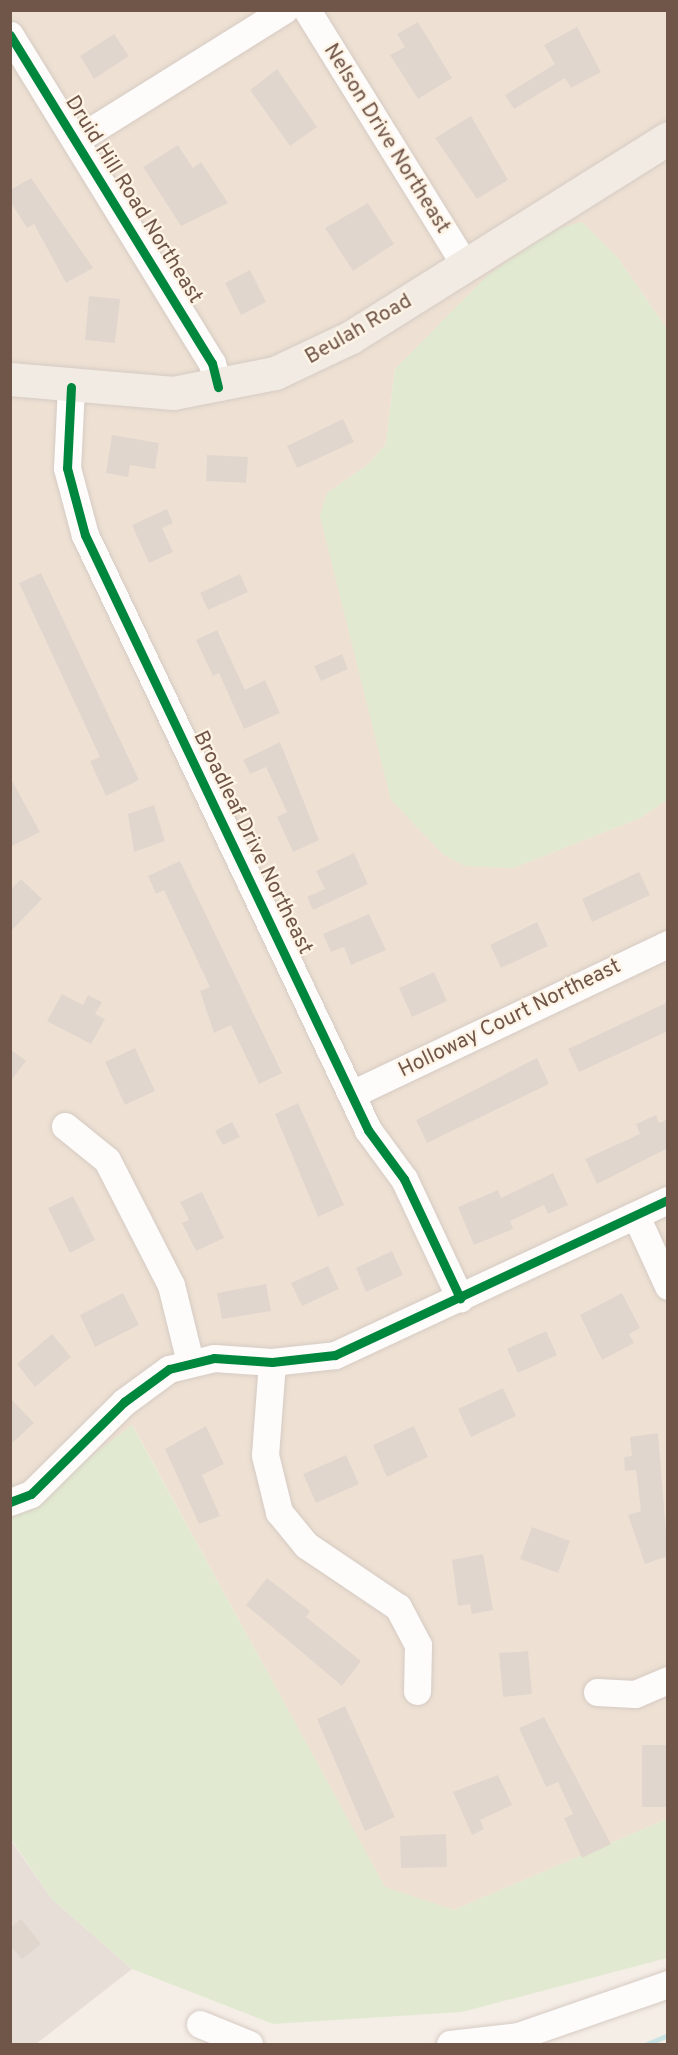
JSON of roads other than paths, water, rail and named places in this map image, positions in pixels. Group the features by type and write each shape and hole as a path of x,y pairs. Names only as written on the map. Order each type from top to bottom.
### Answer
{"main road":[{"name":"Beulah Road","path":"10,379 136,393 218,387 303,363 466,267 668,138"}],"street":[{"path":"76,140 284,10"},
{"name":"Nelson Drive Northeast","path":"307,10 466,267"},
{"name":"Druid Hill Road Northeast","path":"10,35 212,363 218,387"},
{"name":"Broadleaf Drive Northeast","path":"71,387 67,468 85,535 376,1145 409,1188 460,1298"},
{"name":"Holloway Court Northeast","path":"352,1094 668,944"},
{"path":"65,1126 107,1160 171,1286 190,1362"},
{"path":"10,1502 31,1494 152,1380 190,1362 272,1362 335,1355 668,1200"},
{"path":"636,1216 668,1286"},
{"path":"272,1362 265,1455 279,1512 306,1545 398,1607 418,1645 417,1691"},
{"path":"597,1692 635,1694 668,1680"},
{"path":"450,2044 518,2036 668,1984"},
{"path":"200,2024 249,2044"}],"waterway":[{"path":"647,2044 668,2035"}]}
